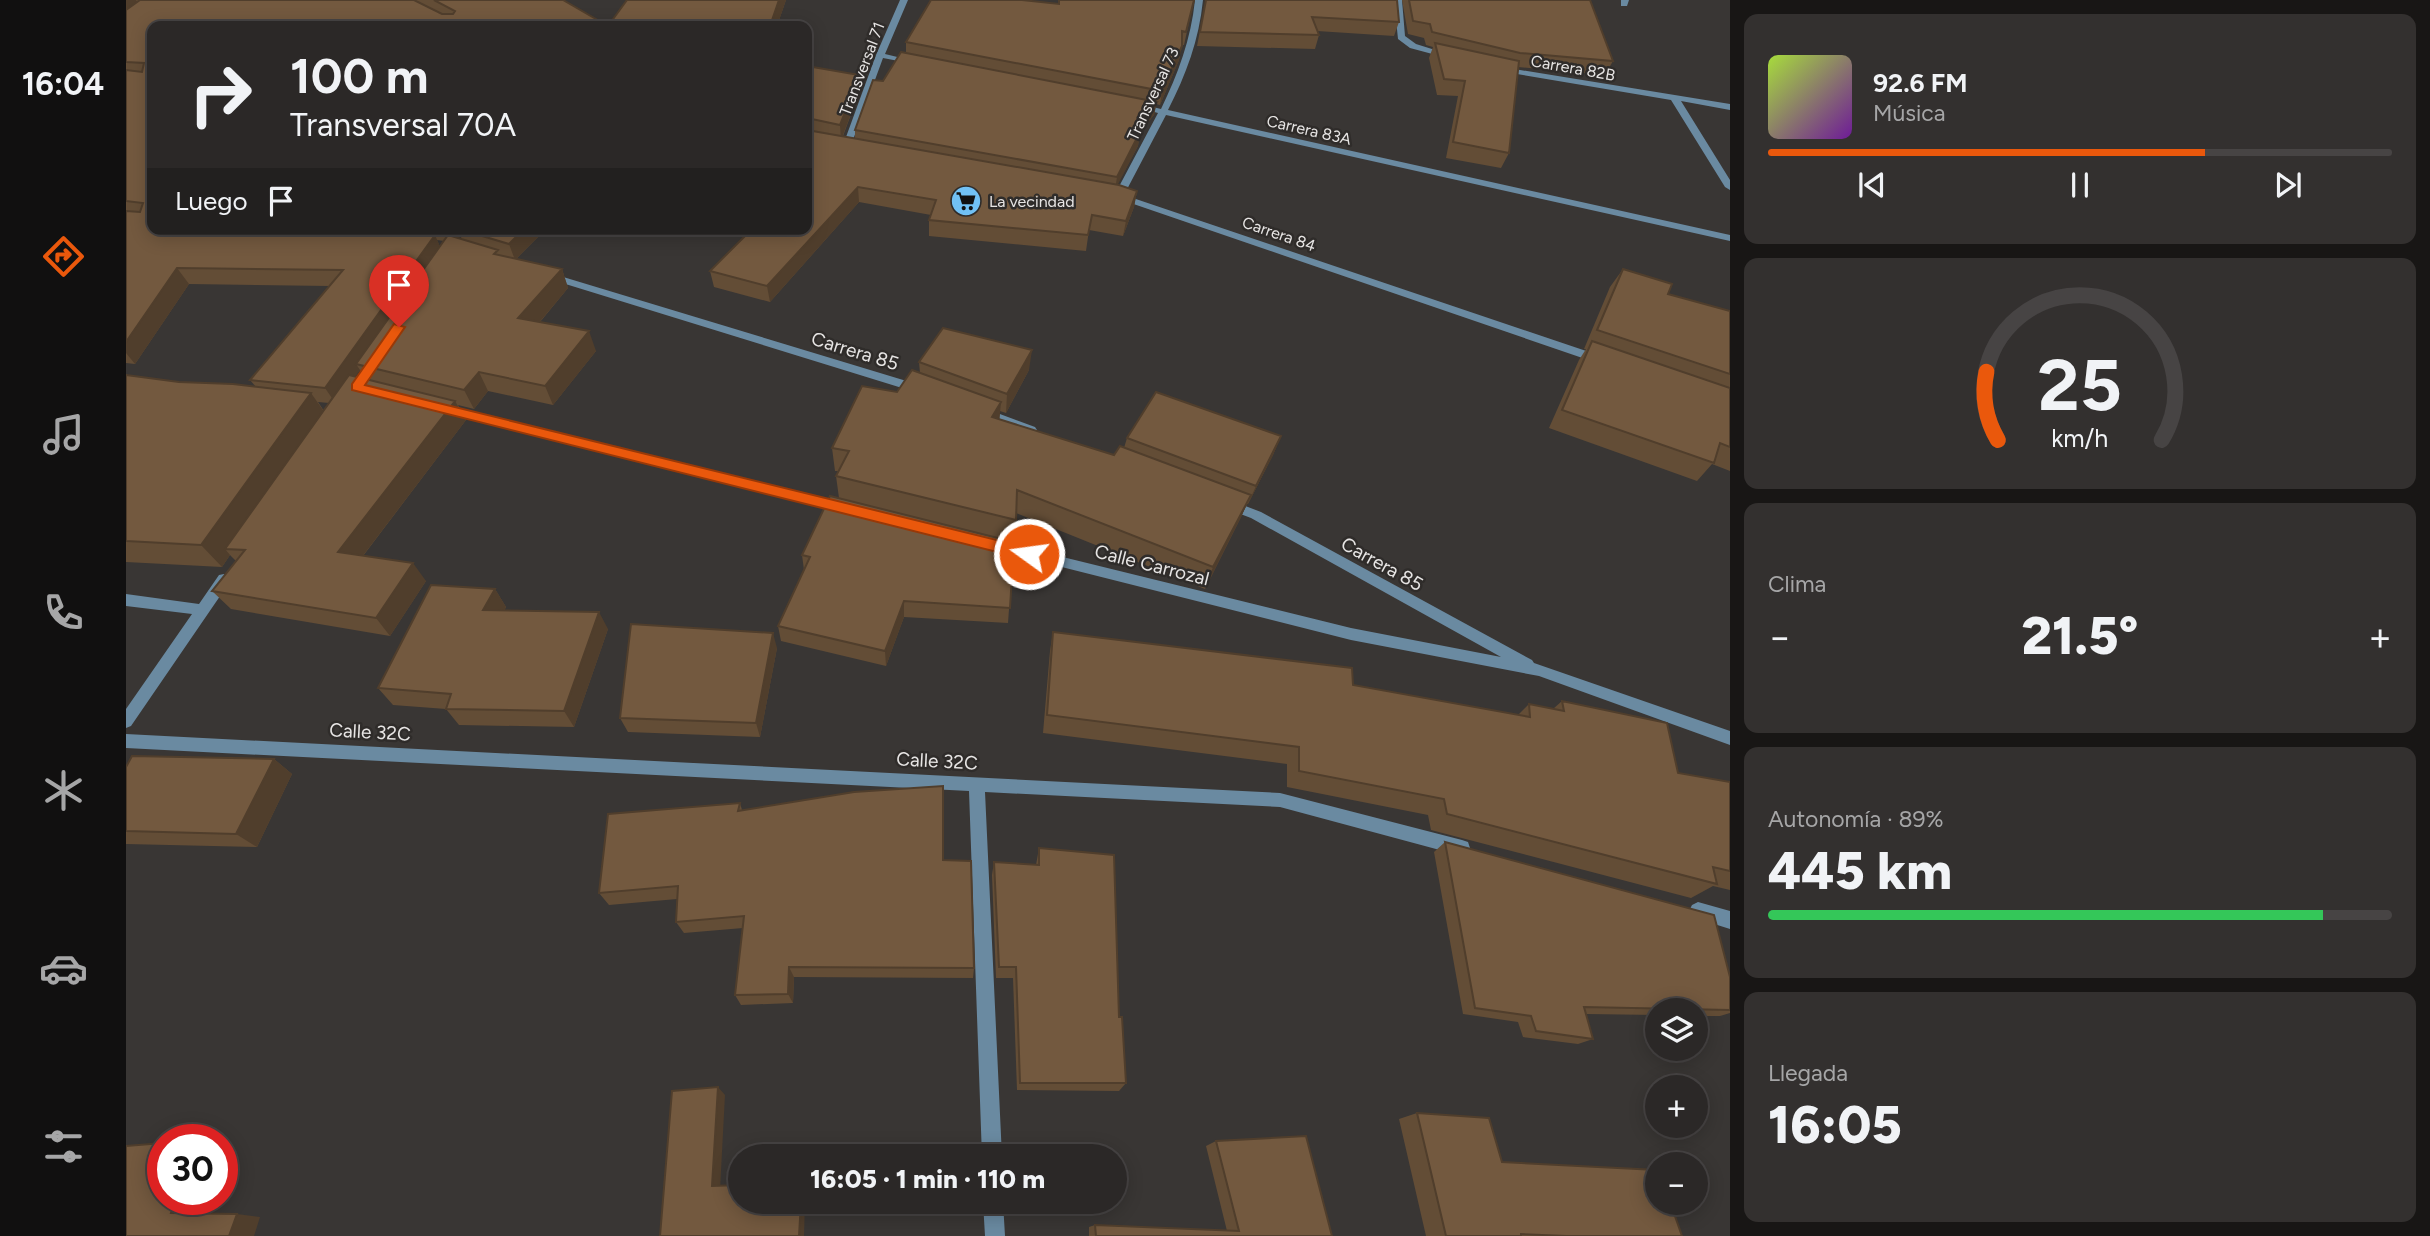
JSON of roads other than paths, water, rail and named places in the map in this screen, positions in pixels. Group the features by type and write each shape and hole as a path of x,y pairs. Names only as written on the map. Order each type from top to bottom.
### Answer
{"street":[{"name":"Transversal 71","path":"846,148 880,55 904,0"},
{"name":"Transversal 73","path":"1119,196 1184,68 1199,21 1199,0"},
{"path":"1398,0 1401,37 1413,46 1461,60"},
{"path":"880,55 920,63"},
{"name":"Carrera 82B","path":"1486,66 1535,77 1730,107"},
{"path":"1675,99 1730,187"},
{"name":"Carrera 83A","path":"1121,103 1730,238"},
{"path":"833,145 860,150"},
{"name":"Carrera 84","path":"1105,194 1119,196 1613,365"},
{"name":"Carrera 85","path":"534,271 934,393"},
{"path":"424,404 854,510"},
{"path":"973,408 1050,437"},
{"name":"Carrera 85","path":"1217,500 1256,515 1539,670"},
{"name":"Calle Carrozal","path":"975,540 1351,634 1539,670 1730,738"},
{"path":"126,721 233,566"},
{"path":"126,600 203,610"},
{"name":"Calle 32C","path":"126,741 1280,800 1479,853"},
{"path":"977,784 991,1144"},
{"path":"1677,906 1730,920"},
{"path":"994,1214 995,1236"}],"place":[{"name":"La vecindad","path":"966,201"}]}
